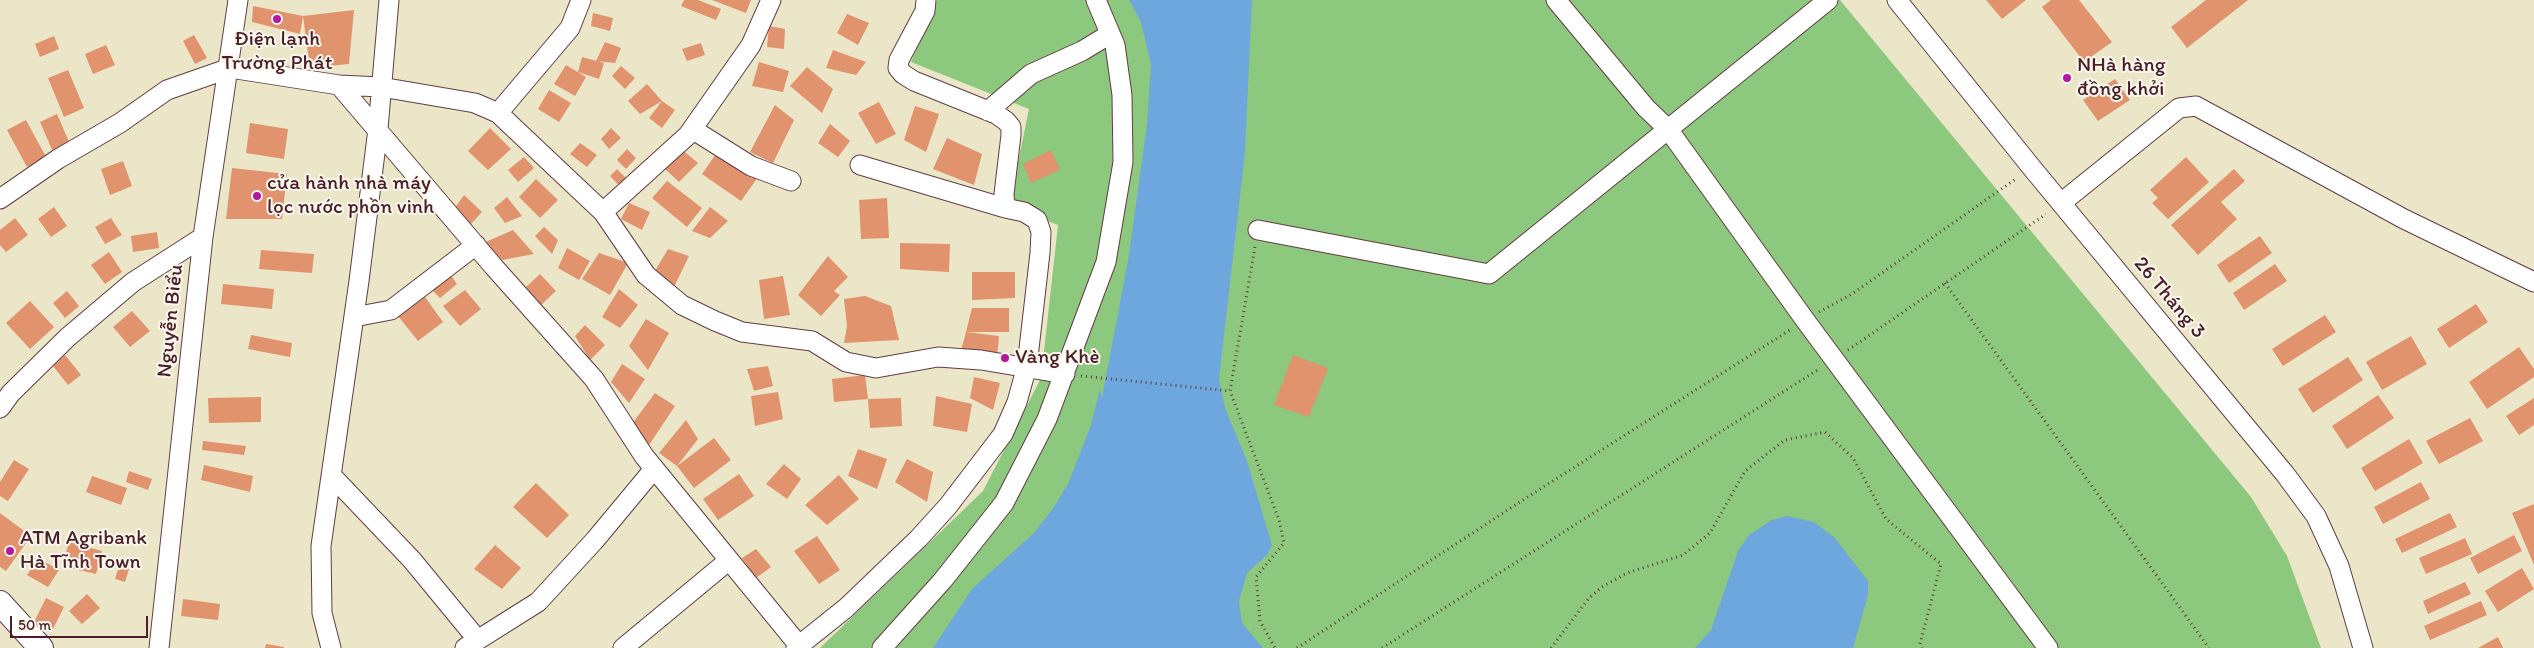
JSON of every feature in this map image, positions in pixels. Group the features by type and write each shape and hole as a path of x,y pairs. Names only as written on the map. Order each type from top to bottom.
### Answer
{"main road":[{"path":"0,603 41,648"}],"street":[{"name":"Nguyễn Biểu","path":"159,648 203,237 230,68 238,0"},
{"path":"331,648 322,613 321,546 354,317 378,129 389,0"},
{"path":"498,113 570,28 581,0"},
{"path":"603,212 692,129 751,45 771,0"},
{"path":"926,0 925,11 900,60 898,68 903,74 914,81 1006,120 1011,127 1005,208"},
{"path":"882,648 943,580 1004,503 1047,419 1106,262 1123,162 1122,95 1115,45 1096,0"},
{"path":"1556,0 1646,108 1668,129 1805,320 2048,648"},
{"path":"1258,230 1489,274 1828,0"},
{"name":"26 Tháng 3","path":"1897,0 2032,168 2285,474 2316,516 2339,566 2363,648"},
{"path":"988,111 1031,74 1082,51 1110,34"},
{"path":"0,199 58,159 120,123 167,90 230,68 339,85 381,87 475,103 498,113 603,212 646,275 682,305 742,332 812,341 846,362 876,368 938,357 1027,366 1065,374"},
{"path":"339,85 594,379 654,469 799,647 846,608 919,538 948,506 1003,434 1017,402 1027,366 1040,253 1040,232 1037,220 1024,212 952,194 860,165"},
{"path":"2061,203 2179,108 2196,106 2404,219 2534,282"},
{"path":"692,129 751,166 791,181"},
{"path":"0,408 11,393 68,337 133,282 203,237"},
{"path":"354,317 391,310 476,245"},
{"path":"332,476 412,560 471,643 538,602 595,540 654,469"},
{"path":"624,648 728,561"}],"path":[{"path":"1298,648 1526,498 1805,320 1852,294 2032,168"},
{"path":"1382,648 1835,359 2061,203"},
{"path":"1258,230 1230,391 1279,520 1284,543 1256,577 1260,621 1275,648"},
{"path":"1945,283 2209,648"},
{"path":"1093,378 1230,391"},
{"path":"1551,648 1590,598 1602,587 1627,573 1683,554 1710,533 1745,471 1785,440 1825,432 1853,458 1886,519 1941,564 1920,644 1922,648"}],"green space":[{"path":"937,0 1840,0 2251,497 2287,556 2321,648 820,648 983,491 1041,378 1058,225 1009,206 1029,109 911,62"}],"water":[{"path":"1129,0 1252,0 1245,152 1219,379 1225,408 1247,461 1272,545 1267,555 1247,573 1239,601 1242,623 1263,648 933,648 972,589 1035,532 1054,507 1068,484 1091,425 1100,389 1102,398 1129,255 1147,124 1151,65 1141,22"},
{"path":"1787,516 1814,522 1835,538 1868,581 1868,595 1853,648 1695,648 1711,630 1738,551 1749,535 1772,520"}],"building":[{"path":"684,0 698,0 721,9 716,20 681,6"},
{"path":"712,0 751,0 746,13"},
{"path":"1986,0 2026,0 2002,19"},
{"path":"2051,0 2079,0 2112,42 2084,62 2042,7"},
{"path":"2206,0 2248,0 2187,48 2171,27"},
{"name":"Điện lạnh Trường Phát","path":"253,6 303,16 300,34 252,22"},
{"path":"354,10 349,64 310,68 303,16"},
{"path":"593,13 613,18 610,31 591,26"},
{"path":"847,14 869,23 858,45 837,33"},
{"path":"769,26 785,29 784,49 767,47"},
{"path":"194,35 207,58 195,64 183,41"},
{"path":"54,36 59,49 40,57 35,44"},
{"path":"605,42 621,48 615,63 596,61"},
{"path":"701,43 705,55 687,61 682,49"},
{"path":"106,45 115,65 93,74 85,54"},
{"path":"833,50 866,62 856,75 826,68"},
{"path":"582,57 604,63 599,79 578,72"},
{"path":"759,62 789,71 783,92 752,86"},
{"path":"566,65 586,77 575,96 554,84"},
{"path":"621,66 635,78 625,89 612,76"},
{"path":"807,67 833,89 822,113 790,86"},
{"path":"68,70 84,108 64,117 48,78"},
{"path":"2115,79 2130,100 2098,121 2083,100"},
{"path":"647,84 662,101 640,114 628,101"},
{"path":"549,90 571,103 559,122 538,109"},
{"path":"662,101 675,110 662,128 649,118"},
{"path":"879,102 896,134 876,144 858,113"},
{"path":"775,105 794,120 773,163 750,152"},
{"path":"915,106 939,114 926,152 904,140"},
{"path":"57,114 70,144 53,152 40,122"},
{"path":"26,120 46,157 27,167 7,130"},
{"path":"250,123 288,129 284,159 246,153"},
{"path":"830,124 850,141 838,157 818,143"},
{"path":"490,128 511,149 488,170 468,151"},
{"path":"611,128 621,138 609,149 601,139"},
{"path":"947,138 982,154 974,185 933,169"},
{"path":"580,143 597,155 587,167 570,154"},
{"path":"680,148 698,163 679,182 663,167"},
{"path":"627,149 636,158 626,169 617,160"},
{"path":"1051,150 1060,170 1031,183 1023,164"},
{"path":"718,151 758,177 741,201 702,174"},
{"path":"524,157 534,168 518,182 508,170"},
{"path":"2186,157 2209,182 2168,219 2152,203 2158,198 2150,190"},
{"path":"123,161 132,186 110,195 101,169"},
{"name":"cửa hành nhà máy lọc nước phồn vinh","path":"232,168 287,174 282,219 226,219"},
{"path":"617,169 630,182 625,192 610,176"},
{"path":"2234,169 2245,181 2221,202 2237,219 2198,255 2171,225"},
{"path":"536,179 558,200 540,218 519,197"},
{"path":"667,181 702,208 687,227 652,198"},
{"path":"464,195 482,212 470,225 452,212"},
{"path":"507,197 522,216 505,223 494,208"},
{"path":"887,198 889,238 861,239 859,200"},
{"path":"629,203 650,212 642,230 621,219"},
{"path":"54,207 67,226 51,237 38,219"},
{"path":"710,207 728,221 710,238 692,231"},
{"path":"15,218 28,235 6,252 0,245 0,230"},
{"path":"111,218 122,235 105,244 95,227"},
{"path":"544,227 558,240 552,254 535,236"},
{"path":"513,230 534,254 502,260 492,250 481,244"},
{"path":"157,232 159,248 133,252 131,236"},
{"path":"2260,236 2272,253 2229,283 2217,265"},
{"path":"900,243 950,244 949,272 900,269"},
{"path":"567,248 590,261 579,280 558,268"},
{"path":"668,249 689,256 674,287 652,276"},
{"path":"261,250 314,254 312,273 259,269"},
{"path":"109,252 122,272 105,284 91,265"},
{"path":"599,253 628,263 610,295 582,279"},
{"path":"828,256 848,277 834,291 840,295 821,316 798,295"},
{"path":"2275,264 2287,281 2244,310 2233,293"},
{"path":"448,271 457,284 440,298 430,288"},
{"path":"972,272 1015,272 1015,298 972,300"},
{"path":"540,274 556,291 541,305 526,287"},
{"path":"783,276 790,315 764,319 759,280"},
{"path":"223,284 274,289 272,309 221,304"},
{"path":"619,289 638,305 620,328 602,317"},
{"path":"465,290 481,309 460,326 443,306"},
{"path":"67,291 79,306 65,318 53,303"},
{"path":"865,296 891,306 899,340 844,343 847,326 844,299"},
{"path":"425,297 443,322 418,341 398,316"},
{"path":"30,301 54,327 30,349 6,323"},
{"path":"2476,304 2488,322 2449,348 2437,329"},
{"path":"972,308 1009,308 1009,332 966,332"},
{"path":"132,311 150,331 130,347 113,327"},
{"path":"2325,315 2336,332 2283,366 2272,349"},
{"path":"646,319 669,333 648,370 629,346"},
{"path":"585,325 605,345 590,360 575,336"},
{"path":"966,332 999,336 997,357 960,354"},
{"path":"251,335 292,343 290,357 248,349"},
{"path":"2411,336 2427,364 2382,390 2366,362"},
{"path":"2519,347 2534,369 2534,377 2487,409 2469,382"},
{"path":"65,355 81,375 68,385 53,366"},
{"path":"1293,355 1328,368 1309,417 1274,405"},
{"path":"2348,357 2363,380 2313,413 2298,389"},
{"path":"622,364 645,379 629,403 611,382"},
{"path":"768,366 773,386 754,391 747,369"},
{"path":"865,375 868,399 834,402 832,379"},
{"path":"974,377 1000,383 993,410 970,398"},
{"path":"778,392 783,419 755,426 751,396"},
{"path":"655,393 675,406 649,445 629,428"},
{"path":"2378,395 2394,418 2347,449 2332,426"},
{"path":"936,396 972,404 967,432 933,426"},
{"path":"261,397 261,422 209,423 208,398"},
{"path":"901,398 902,426 870,428 868,399"},
{"path":"2534,398 2534,425 2519,435 2506,416"},
{"path":"2470,418 2483,441 2439,464 2426,441"},
{"path":"686,420 698,439 677,466 659,453"},
{"path":"714,438 731,460 694,488 677,466"},
{"path":"2409,439 2423,463 2375,491 2361,468"},
{"path":"203,441 246,446 244,455 202,450"},
{"path":"858,449 887,459 877,489 848,476"},
{"path":"907,459 933,472 927,502 895,482"},
{"path":"14,460 29,469 8,501 0,496 0,482"},
{"path":"784,464 801,479 787,499 766,484"},
{"path":"204,465 253,476 250,492 201,480"},
{"path":"129,471 152,479 148,490 126,482"},
{"path":"739,474 754,496 718,520 703,499"},
{"path":"839,475 859,499 827,525 805,505"},
{"path":"92,476 127,488 121,505 86,492"},
{"path":"2421,482 2430,499 2383,524 2374,507"},
{"path":"536,483 569,515 547,538 513,507"},
{"path":"2534,504 2534,565 2512,513"},
{"name":"ATM Agribank Hà Tĩnh Town","path":"0,513 31,536 6,571 0,567"},
{"path":"2450,513 2457,527 2402,553 2395,539"},
{"path":"2514,535 2522,551 2478,574 2470,558"},
{"path":"817,536 840,570 819,584 794,551"},
{"path":"2465,538 2472,554 2426,574 2419,558"},
{"path":"69,542 102,551 96,574 62,566"},
{"path":"495,545 521,568 502,589 474,569"},
{"path":"756,549 771,567 756,578 742,558"},
{"path":"38,558 59,570 48,587 27,575"},
{"path":"119,566 129,569 125,582 115,579"},
{"path":"2522,568 2534,589 2498,612 2485,591"},
{"path":"2465,582 2471,594 2428,614 2423,601"},
{"path":"87,594 100,608 82,624 69,611"},
{"path":"46,598 64,607 52,631 34,622"},
{"path":"183,599 220,604 218,620 181,616"},
{"path":"2481,601 2487,615 2430,640 2424,626"},
{"path":"2498,637 2503,648 2478,648"},
{"path":"266,644 284,647 284,648 265,648"}],"place":[{"name":"Điện lạnh Trường Phát","path":"277,19"},
{"name":"NHà hàng đồng khởi","path":"2067,78"},
{"name":"cửa hành nhà máy lọc nước phồn vinh","path":"257,196"},
{"name":"Vàng Khè","path":"1005,358"},
{"name":"ATM Agribank Hà Tĩnh Town","path":"10,551"}]}
